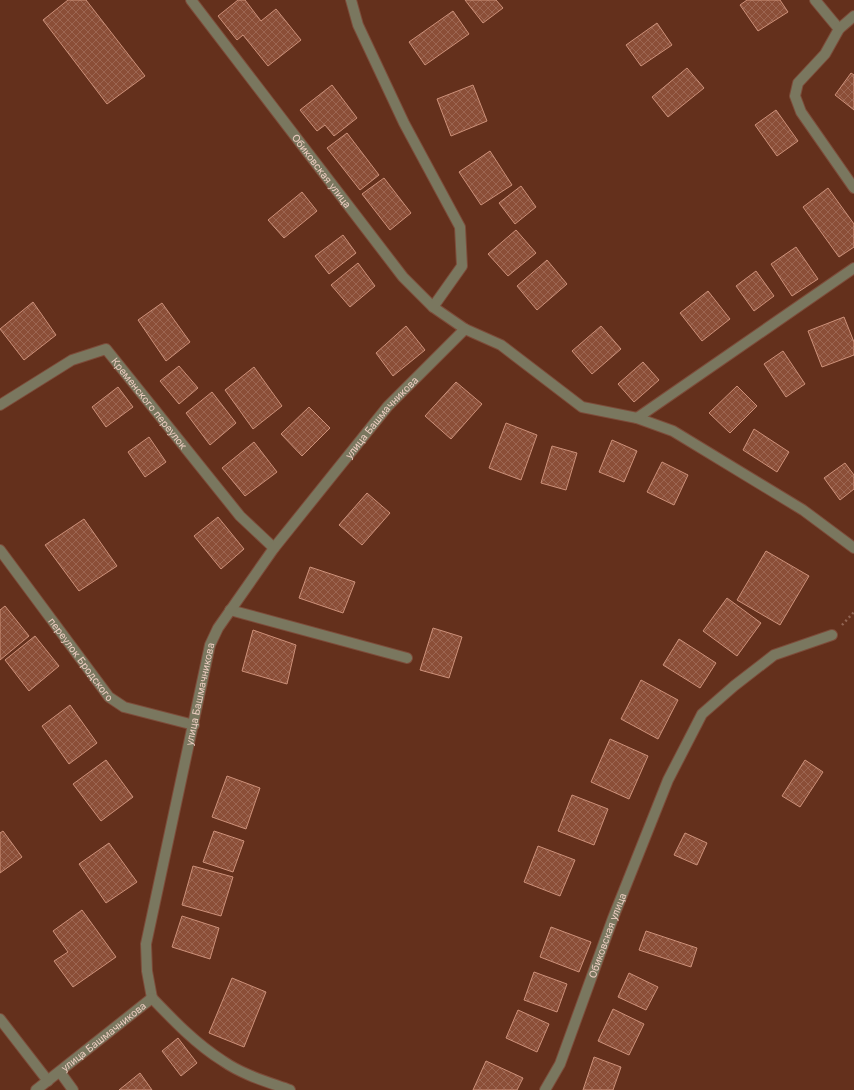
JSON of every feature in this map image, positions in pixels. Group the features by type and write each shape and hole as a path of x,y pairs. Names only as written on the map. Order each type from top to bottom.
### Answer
{"street":[{"name":"Обиковская улица","path":"191,0 403,277 433,307 465,329 501,345 582,407 636,418 673,431 803,510 854,548"},
{"path":"351,0 358,25 404,123 460,227 462,266 433,307"},
{"path":"815,0 839,29"},
{"path":"854,16 839,29 825,54 798,83 795,96 801,112 854,188"},
{"path":"636,418 854,268"},
{"name":"улица Башмачникова","path":"36,1090 152,998 147,971 146,944 210,645 218,628 274,548 388,406 465,329"},
{"name":"Кременского переулок","path":"0,405 72,360 106,349 240,516 274,548"},
{"name":"переулок Бродского","path":"0,550 109,697 124,707 194,725"},
{"path":"230,610 407,658"},
{"name":"Обиковская улица","path":"545,1090 560,1064 613,918 668,780 702,714 734,686 774,655 832,635"},
{"path":"152,998 191,1038 224,1062 257,1078 290,1090"},
{"path":"0,1019 48,1081"},
{"path":"60,1072 73,1090"}],"building":[{"path":"68,0 86,0 145,76 107,104 43,20"},
{"path":"238,0 245,0 261,21 276,9 301,40 268,66 243,35 237,40 218,16"},
{"path":"465,0 496,0 503,8 483,23"},
{"path":"747,0 780,0 788,12 758,31 740,5"},
{"path":"453,11 469,34 425,65 409,42"},
{"path":"657,23 672,45 641,66 626,45"},
{"path":"687,68 704,88 668,117 652,97"},
{"path":"851,73 854,75 854,110 835,95"},
{"path":"332,85 357,118 334,136 325,125 317,131 300,110"},
{"path":"473,85 487,121 451,136 437,99"},
{"path":"776,110 798,141 777,156 755,125"},
{"path":"347,133 379,175 360,190 327,148"},
{"path":"490,151 512,185 481,205 459,172"},
{"path":"384,178 411,213 390,230 362,194"},
{"path":"521,186 536,207 515,224 499,203"},
{"path":"828,188 854,224 854,247 839,257 803,207"},
{"path":"302,192 317,211 284,238 268,220"},
{"path":"516,230 536,253 508,276 488,254"},
{"path":"343,235 356,253 329,274 315,256"},
{"path":"796,247 818,279 792,296 771,264"},
{"path":"547,260 567,284 537,310 517,286"},
{"path":"358,263 375,286 350,307 331,285"},
{"path":"756,271 774,296 754,311 736,286"},
{"path":"708,291 730,319 702,341 680,313"},
{"path":"33,302 56,335 24,360 0,329"},
{"path":"162,303 190,342 166,361 138,320"},
{"path":"844,317 854,342 854,355 822,367 808,331"},
{"path":"406,326 425,350 393,376 376,353"},
{"path":"601,326 621,349 592,374 572,351"},
{"path":"783,351 805,384 786,397 764,364"},
{"path":"643,362 659,380 634,402 618,384"},
{"path":"179,366 198,388 179,404 160,381"},
{"path":"254,367 282,406 253,429 225,390"},
{"path":"456,382 482,404 451,439 425,416"},
{"path":"737,386 757,406 730,433 709,413"},
{"path":"118,387 133,407 106,427 92,407"},
{"path":"212,392 236,423 210,445 186,413"},
{"path":"309,407 330,428 302,456 281,434"},
{"path":"506,423 537,435 521,480 489,468"},
{"path":"754,429 789,452 777,472 743,450"},
{"path":"149,437 166,462 145,477 128,452"},
{"path":"612,440 637,451 624,482 599,472"},
{"path":"254,442 277,472 245,496 222,468"},
{"path":"552,446 577,453 566,490 541,483"},
{"path":"662,462 688,475 674,505 647,492"},
{"path":"845,463 854,475 854,489 840,500 824,478"},
{"path":"367,493 390,513 362,545 339,525"},
{"path":"218,517 244,549 221,569 194,536"},
{"path":"84,519 117,566 79,591 45,545"},
{"path":"766,551 809,576 780,625 737,600"},
{"path":"310,567 355,582 343,613 299,598"},
{"path":"727,598 761,623 737,656 703,631"},
{"path":"5,606 29,636 0,660 0,610"},
{"path":"433,628 462,637 449,678 420,670"},
{"path":"253,630 296,645 287,684 242,671"},
{"path":"35,636 59,666 29,691 5,660"},
{"path":"679,639 716,663 700,688 663,665"},
{"path":"641,680 678,700 658,739 621,719"},
{"path":"70,705 97,743 69,764 42,726"},
{"path":"610,739 648,756 629,799 591,782"},
{"path":"106,760 133,797 101,821 73,784"},
{"path":"805,760 823,772 800,807 782,796"},
{"path":"227,776 260,788 246,829 212,817"},
{"path":"572,795 608,809 594,845 558,831"},
{"path":"3,831 22,857 0,873 0,833"},
{"path":"214,831 244,841 233,872 203,862"},
{"path":"685,833 707,843 697,865 674,855"},
{"path":"109,843 137,882 106,903 79,864"},
{"path":"538,846 575,860 560,896 524,882"},
{"path":"193,866 233,877 221,916 182,905"},
{"path":"82,910 116,957 73,987 54,961 68,952 53,931"},
{"path":"182,916 219,928 210,959 172,947"},
{"path":"551,927 591,942 579,972 540,957"},
{"path":"646,931 697,948 691,967 639,950"},
{"path":"534,972 567,984 557,1012 524,1000"},
{"path":"629,973 658,987 646,1010 618,997"},
{"path":"232,978 266,992 244,1047 209,1033"},
{"path":"613,1009 644,1024 629,1055 598,1041"},
{"path":"518,1010 549,1024 537,1052 506,1038"},
{"path":"178,1038 197,1063 181,1076 162,1051"},
{"path":"594,1057 621,1067 613,1090 583,1090"},
{"path":"486,1061 523,1078 517,1090 473,1090"},
{"path":"140,1073 152,1090 119,1090"}]}
